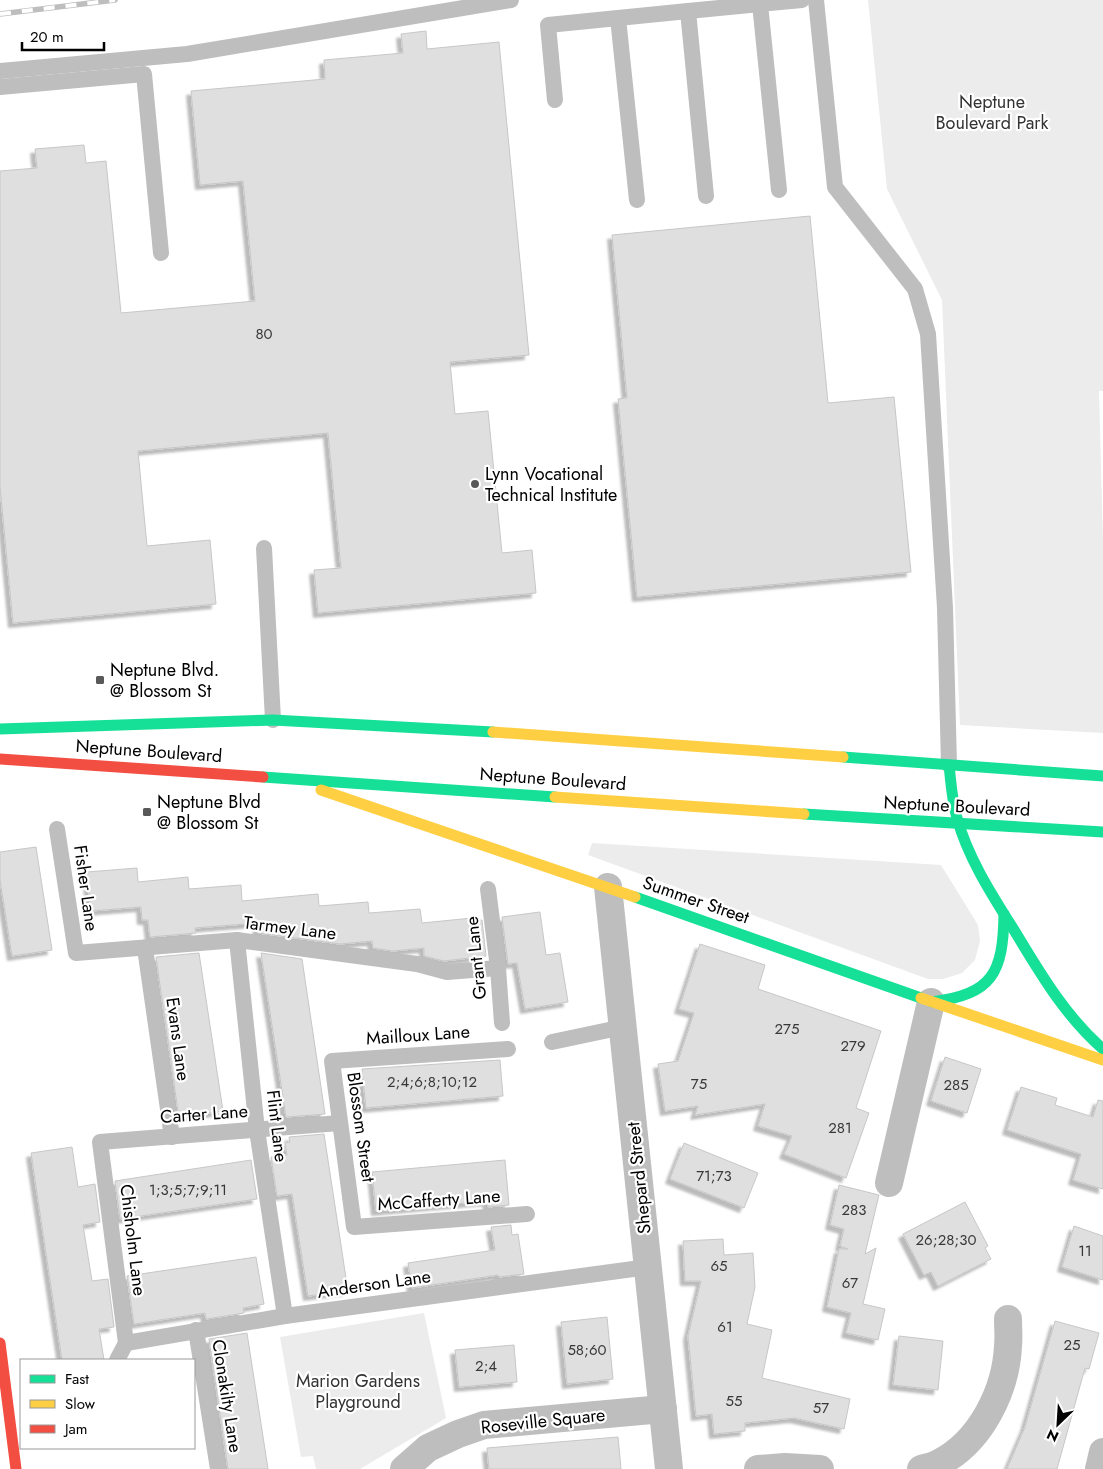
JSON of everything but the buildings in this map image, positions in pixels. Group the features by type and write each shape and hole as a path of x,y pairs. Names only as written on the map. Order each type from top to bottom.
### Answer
{"main road":[{"name":"Neptune Boulevard","path":"0,730 273,720 573,737 1103,776"},
{"name":"Neptune Boulevard","path":"0,759 959,824 1103,832"},
{"path":"949,765 952,797 959,824 986,886 1060,1003 1078,1026 1103,1049"},
{"name":"Summer Street","path":"277,777 312,787 608,887 931,1002 1103,1060"},
{"path":"931,1002 958,998 976,992 988,980 997,965 1004,933 1004,914"},
{"path":"0,1343 15,1404 16,1469"}],"street":[{"name":"Shepard Street","path":"608,887 669,1469"},
{"path":"889,1183 931,1002"},
{"path":"921,1469 939,1464 962,1448 981,1426 995,1399 1004,1373 1008,1346 1008,1319"},
{"name":"Roseville Square","path":"404,1469 428,1448 458,1434 484,1425 663,1409"},
{"path":"1099,1469 1103,1452"},
{"path":"758,1469 785,1467 820,1469"}],"lane":[{"path":"0,71 187,54 511,0"},
{"path":"555,100 548,25 802,0"},
{"path":"816,0 835,187 915,288 928,334 945,608 949,765"},
{"path":"760,4 779,190"},
{"path":"688,11 706,196"},
{"path":"618,18 636,200"},
{"path":"0,87 144,74 161,253"},
{"path":"264,548 273,720"},
{"name":"Fisher Lane","path":"58,829 76,953"},
{"name":"Grant Lane","path":"488,889 498,968 502,1023"},
{"name":"Tarmey Lane","path":"76,953 237,940 417,964 447,972 498,968"},
{"name":"Flint Lane","path":"237,940 256,1130 285,1316"},
{"name":"Evans Lane","path":"145,948 172,1137"},
{"path":"552,1042 622,1027"},
{"name":"Mailloux Lane","path":"332,1061 508,1049"},
{"name":"Blossom Street","path":"332,1061 354,1227"},
{"name":"Carter Lane","path":"100,1142 340,1123"},
{"name":"Chisholm Lane","path":"100,1142 126,1343"},
{"name":"McCafferty Lane","path":"354,1227 528,1214"},
{"name":"Anderson Lane","path":"126,1343 285,1316 648,1267"},
{"name":"Clonakilty Lane","path":"196,1330 218,1469"},
{"path":"118,1359 126,1343"}],"green space":[{"name":"Neptune Boulevard Park","path":"868,0 1103,0 1103,391 1099,391 1103,542 1103,733 960,725 942,300 887,189"},
{"path":"592,843 941,865 978,925 980,941 975,960 962,973 943,979 928,979 588,855"},
{"name":"Marion Gardens Playground","path":"424,1313 446,1418 360,1469 316,1469 313,1456 301,1457 280,1337"}],"railway":[{"path":"0,14 115,0"}],"traffic: fast":[{"path":"0,729 273,720 493,732"},
{"path":"843,757 1103,776"},
{"path":"949,765 957,818 967,847 981,876 1054,993 1077,1023 1103,1049"},
{"path":"263,777 555,797"},
{"path":"804,814 1103,832"},
{"path":"635,897 921,998"},
{"path":"932,1002 969,993 981,986 990,977 997,966 1001,952 1004,914"}],"traffic: slow":[{"path":"493,732 843,757"},
{"path":"321,790 635,897"},
{"path":"555,797 804,814"},
{"path":"921,998 1103,1060"}],"traffic: jam":[{"path":"0,759 263,777"},
{"path":"0,1343 16,1469"}],"place":[{"name":"Lynn Vocational Technical Institute","path":"475,484"},
{"name":"Neptune Blvd. @ Blossom St","path":"100,680"},
{"name":"Neptune Blvd @ Blossom St","path":"147,812"}]}
